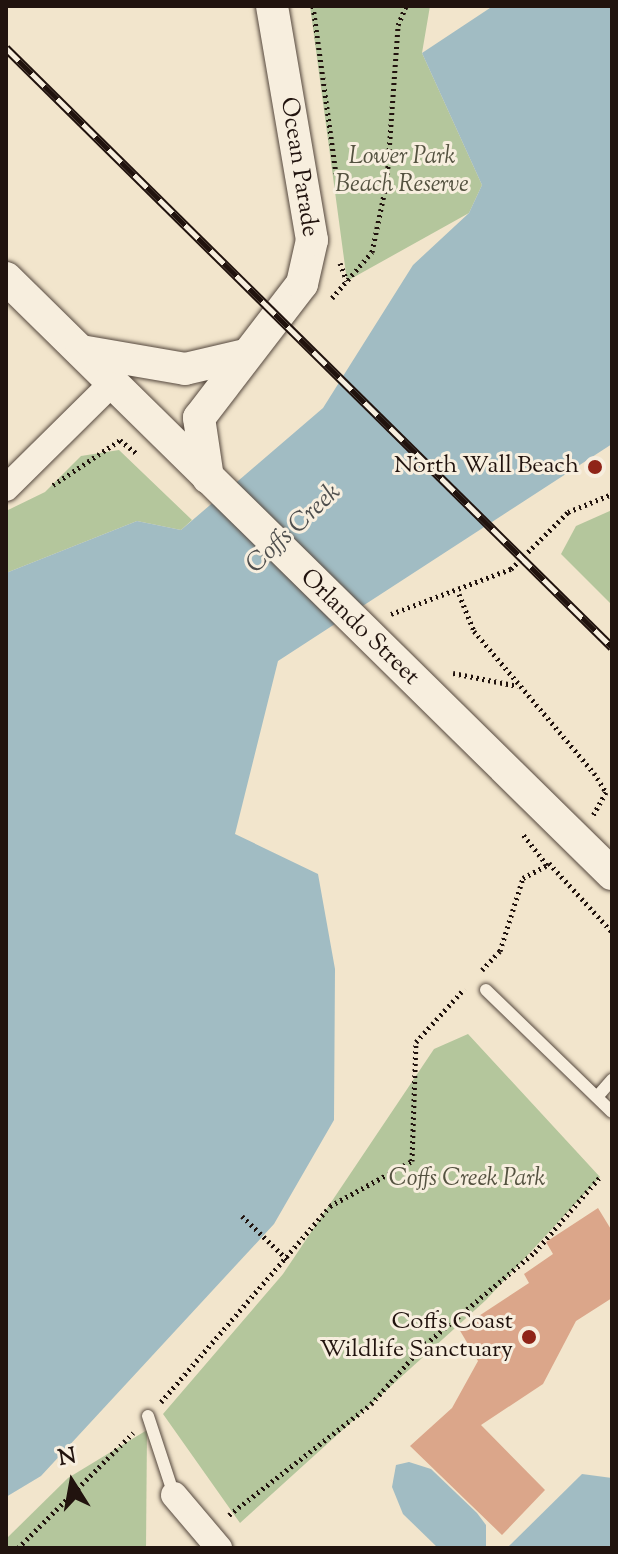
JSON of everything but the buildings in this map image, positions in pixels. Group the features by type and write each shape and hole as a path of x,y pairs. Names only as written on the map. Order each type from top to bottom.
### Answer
{"street":[{"name":"Ocean Parade","path":"209,481 199,418 302,284 312,240 272,6"},
{"name":"Orlando Street","path":"6,278 209,481 369,620 612,874"},
{"path":"81,351 185,369 245,355"},
{"path":"6,488 111,384"},
{"path":"174,1495 212,1540"}],"lane":[{"path":"486,990 612,1112"},
{"path":"597,1097 612,1080"},
{"path":"148,1416 174,1495"}],"path":[{"path":"48,489 120,440 143,456"},
{"path":"369,620 459,594 511,569 568,512 612,494"},
{"path":"459,594 474,631 594,773 606,792 602,805"},
{"path":"519,830 547,865 612,932"},
{"path":"478,975 500,951 523,878 547,865"},
{"path":"18,1548 148,1416 289,1261 330,1206 412,1161 416,1042 467,987"},
{"path":"212,1540 371,1404 421,1348 535,1252 600,1177"},
{"path":"242,1216 289,1261"}],"green space":[{"name":"Lower Park Beach Reserve","path":"310,6 430,6 422,53 482,185 469,213 347,281"},
{"path":"119,450 192,520 181,530 137,521 6,573 6,511 45,492 81,456"},
{"path":"612,510 612,605 561,554 576,526"},
{"name":"Coffs Creek Park","path":"468,1034 600,1177 486,1300 240,1523 163,1414 283,1274 434,1049"},
{"path":"147,1430 146,1548 6,1548 6,1539 68,1478"}],"water":[{"name":"Coffs Creek","path":"493,6 612,6 612,444 278,661 235,834 318,874 335,969 334,1120 274,1224 41,1476 6,1497 6,573 137,521 181,530 323,408 413,265 469,213 482,185 422,53"},
{"path":"409,1462 431,1469 477,1513 486,1525 486,1548 438,1548 403,1514 392,1487 396,1465"},
{"path":"582,1474 612,1478 612,1548 507,1548"}],"railway":[{"path":"6,48 612,647"}],"place":[{"name":"North Wall Beach","path":"595,467"},
{"name":"Coffs Coast Wildlife Sanctuary","path":"529,1337"}]}
